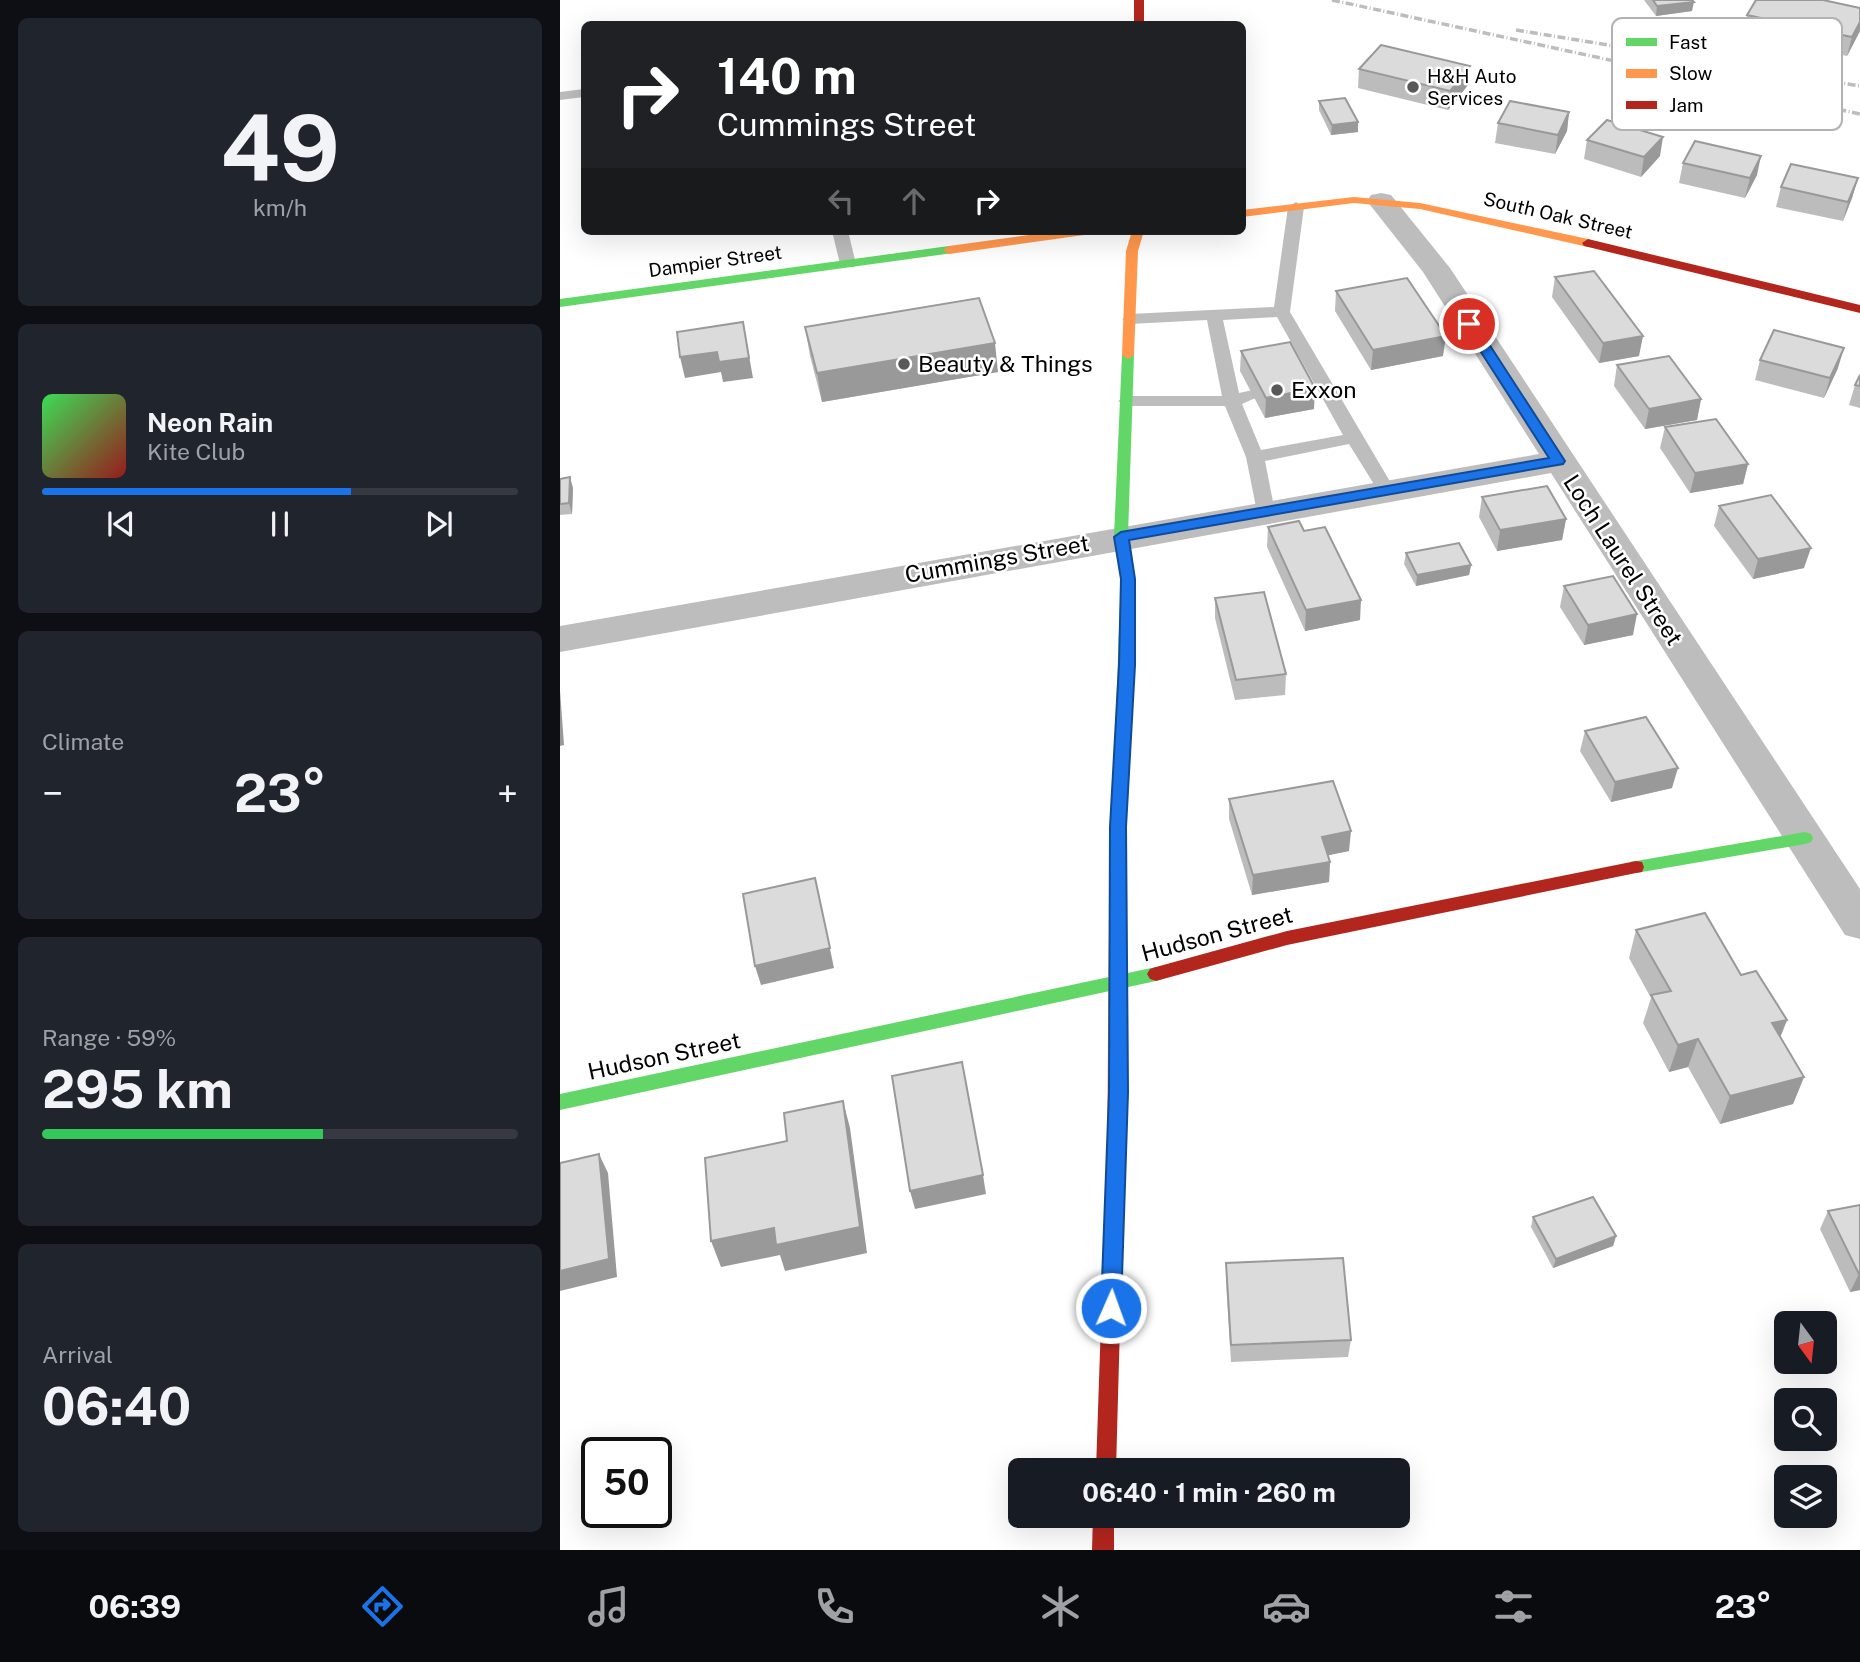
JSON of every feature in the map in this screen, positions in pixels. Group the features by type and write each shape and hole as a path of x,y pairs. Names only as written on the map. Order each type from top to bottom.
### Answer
{"main road":[{"path":"1139,0 1139,21"},
{"name":"South Oak Street","path":"1246,213 1343,201 1381,201 1420,206 1534,230 1860,309"},
{"name":"Dampier Street","path":"560,303 1055,235"},
{"path":"1106,1458 1118,1092 1118,827 1127,665 1128,579 1121,537 1132,251 1137,235"},
{"name":"Hudson Street","path":"560,1102 832,1042 1118,984 1287,938 1580,877 1805,838"},
{"path":"1103,1550 1104,1528"}],"street":[{"name":"Loch Laurel Street","path":"1381,201 1435,268 1860,923"},
{"name":"Cummings Street","path":"560,639 1558,461"}],"lane":[{"path":"560,96 581,93"},
{"path":"1296,207 1282,312 1386,491"},
{"path":"841,235 848,264"},
{"path":"1130,318 1282,312"},
{"path":"1214,315 1232,401 1255,457 1266,512"},
{"path":"1302,385 1322,381"},
{"path":"1127,401 1232,401 1253,395"},
{"path":"1255,457 1354,438"}],"building":[{"path":"1653,0 1692,0 1694,2 1657,6"},
{"path":"1756,0 1823,0 1860,8 1860,22 1852,37 1842,35 1842,18 1761,18 1747,15"},
{"path":"1381,45 1470,66 1450,91 1359,69"},
{"path":"1345,98 1358,122 1332,125 1319,101"},
{"path":"1510,101 1569,112 1558,135 1498,123"},
{"path":"1607,120 1612,122 1612,130 1640,130 1663,137 1644,157 1587,140"},
{"path":"1695,141 1761,156 1750,178 1683,163"},
{"path":"1791,164 1858,178 1848,202 1781,187"},
{"path":"1594,271 1643,336 1603,343 1555,277"},
{"path":"1407,278 1446,336 1373,350 1336,291"},
{"path":"979,298 995,343 817,373 805,327"},
{"path":"743,322 749,358 719,362 717,352 680,357 677,332"},
{"path":"1774,330 1844,348 1830,378 1760,360"},
{"path":"1290,342 1315,388 1266,398 1241,351"},
{"path":"1669,356 1701,399 1649,409 1617,365"},
{"path":"1716,419 1748,464 1695,473 1665,427"},
{"path":"570,477 569,503 560,504 560,479"},
{"path":"1547,486 1566,519 1500,530 1482,497"},
{"path":"1771,495 1811,548 1758,559 1719,506"},
{"path":"1299,521 1304,531 1325,527 1361,600 1306,610 1268,527"},
{"path":"1459,543 1471,565 1417,575 1406,553"},
{"path":"1613,576 1637,614 1588,625 1564,586"},
{"path":"1264,592 1286,674 1236,680 1215,598"},
{"path":"1646,717 1678,768 1615,782 1585,731"},
{"path":"1333,781 1351,831 1322,837 1330,862 1253,875 1229,799"},
{"path":"815,878 830,948 755,966 743,894"},
{"path":"1705,913 1741,975 1756,971 1787,1020 1772,1023 1804,1077 1730,1096 1698,1039 1678,1045 1651,995 1671,991 1636,930"},
{"path":"962,1062 983,1175 910,1191 892,1076"},
{"path":"843,1101 860,1227 776,1245 774,1228 711,1241 705,1158 787,1141 784,1113"},
{"path":"599,1154 609,1259 560,1271 560,1163"},
{"path":"1593,1197 1616,1236 1556,1259 1533,1217"},
{"path":"1860,1205 1860,1274 1859,1274 1828,1211"},
{"path":"1343,1258 1351,1340 1231,1345 1226,1263"}],"railway":[{"path":"1332,0 1612,60"},
{"path":"1516,30 1612,46"},
{"path":"1842,83 1860,86"},
{"path":"1842,110 1860,114"}],"traffic: fast":[{"path":"560,303 949,250"},
{"path":"1122,763 1128,578 1121,536 1128,355"},
{"path":"1636,867 1805,838"},
{"path":"560,1102 1156,974"}],"traffic: slow":[{"path":"1246,214 1354,200 1420,206 1588,243"},
{"path":"949,250 1056,235"},
{"path":"1128,355 1132,251 1137,235"},
{"path":"1116,1143 1118,827 1122,763"}],"traffic: jam":[{"path":"1139,0 1139,21"},
{"path":"1588,243 1860,309"},
{"path":"1156,974 1287,938 1636,867"},
{"path":"1106,1458 1116,1143"},
{"path":"1103,1550 1104,1528"}],"place":[{"name":"H&H Auto Services","path":"1413,87"},
{"name":"Beauty & Things","path":"904,364"},
{"name":"Exxon","path":"1277,390"}],"route":[{"path":"1111,1308 1118,1092 1118,827 1127,665 1128,579 1121,537 1558,461 1469,324"}]}
